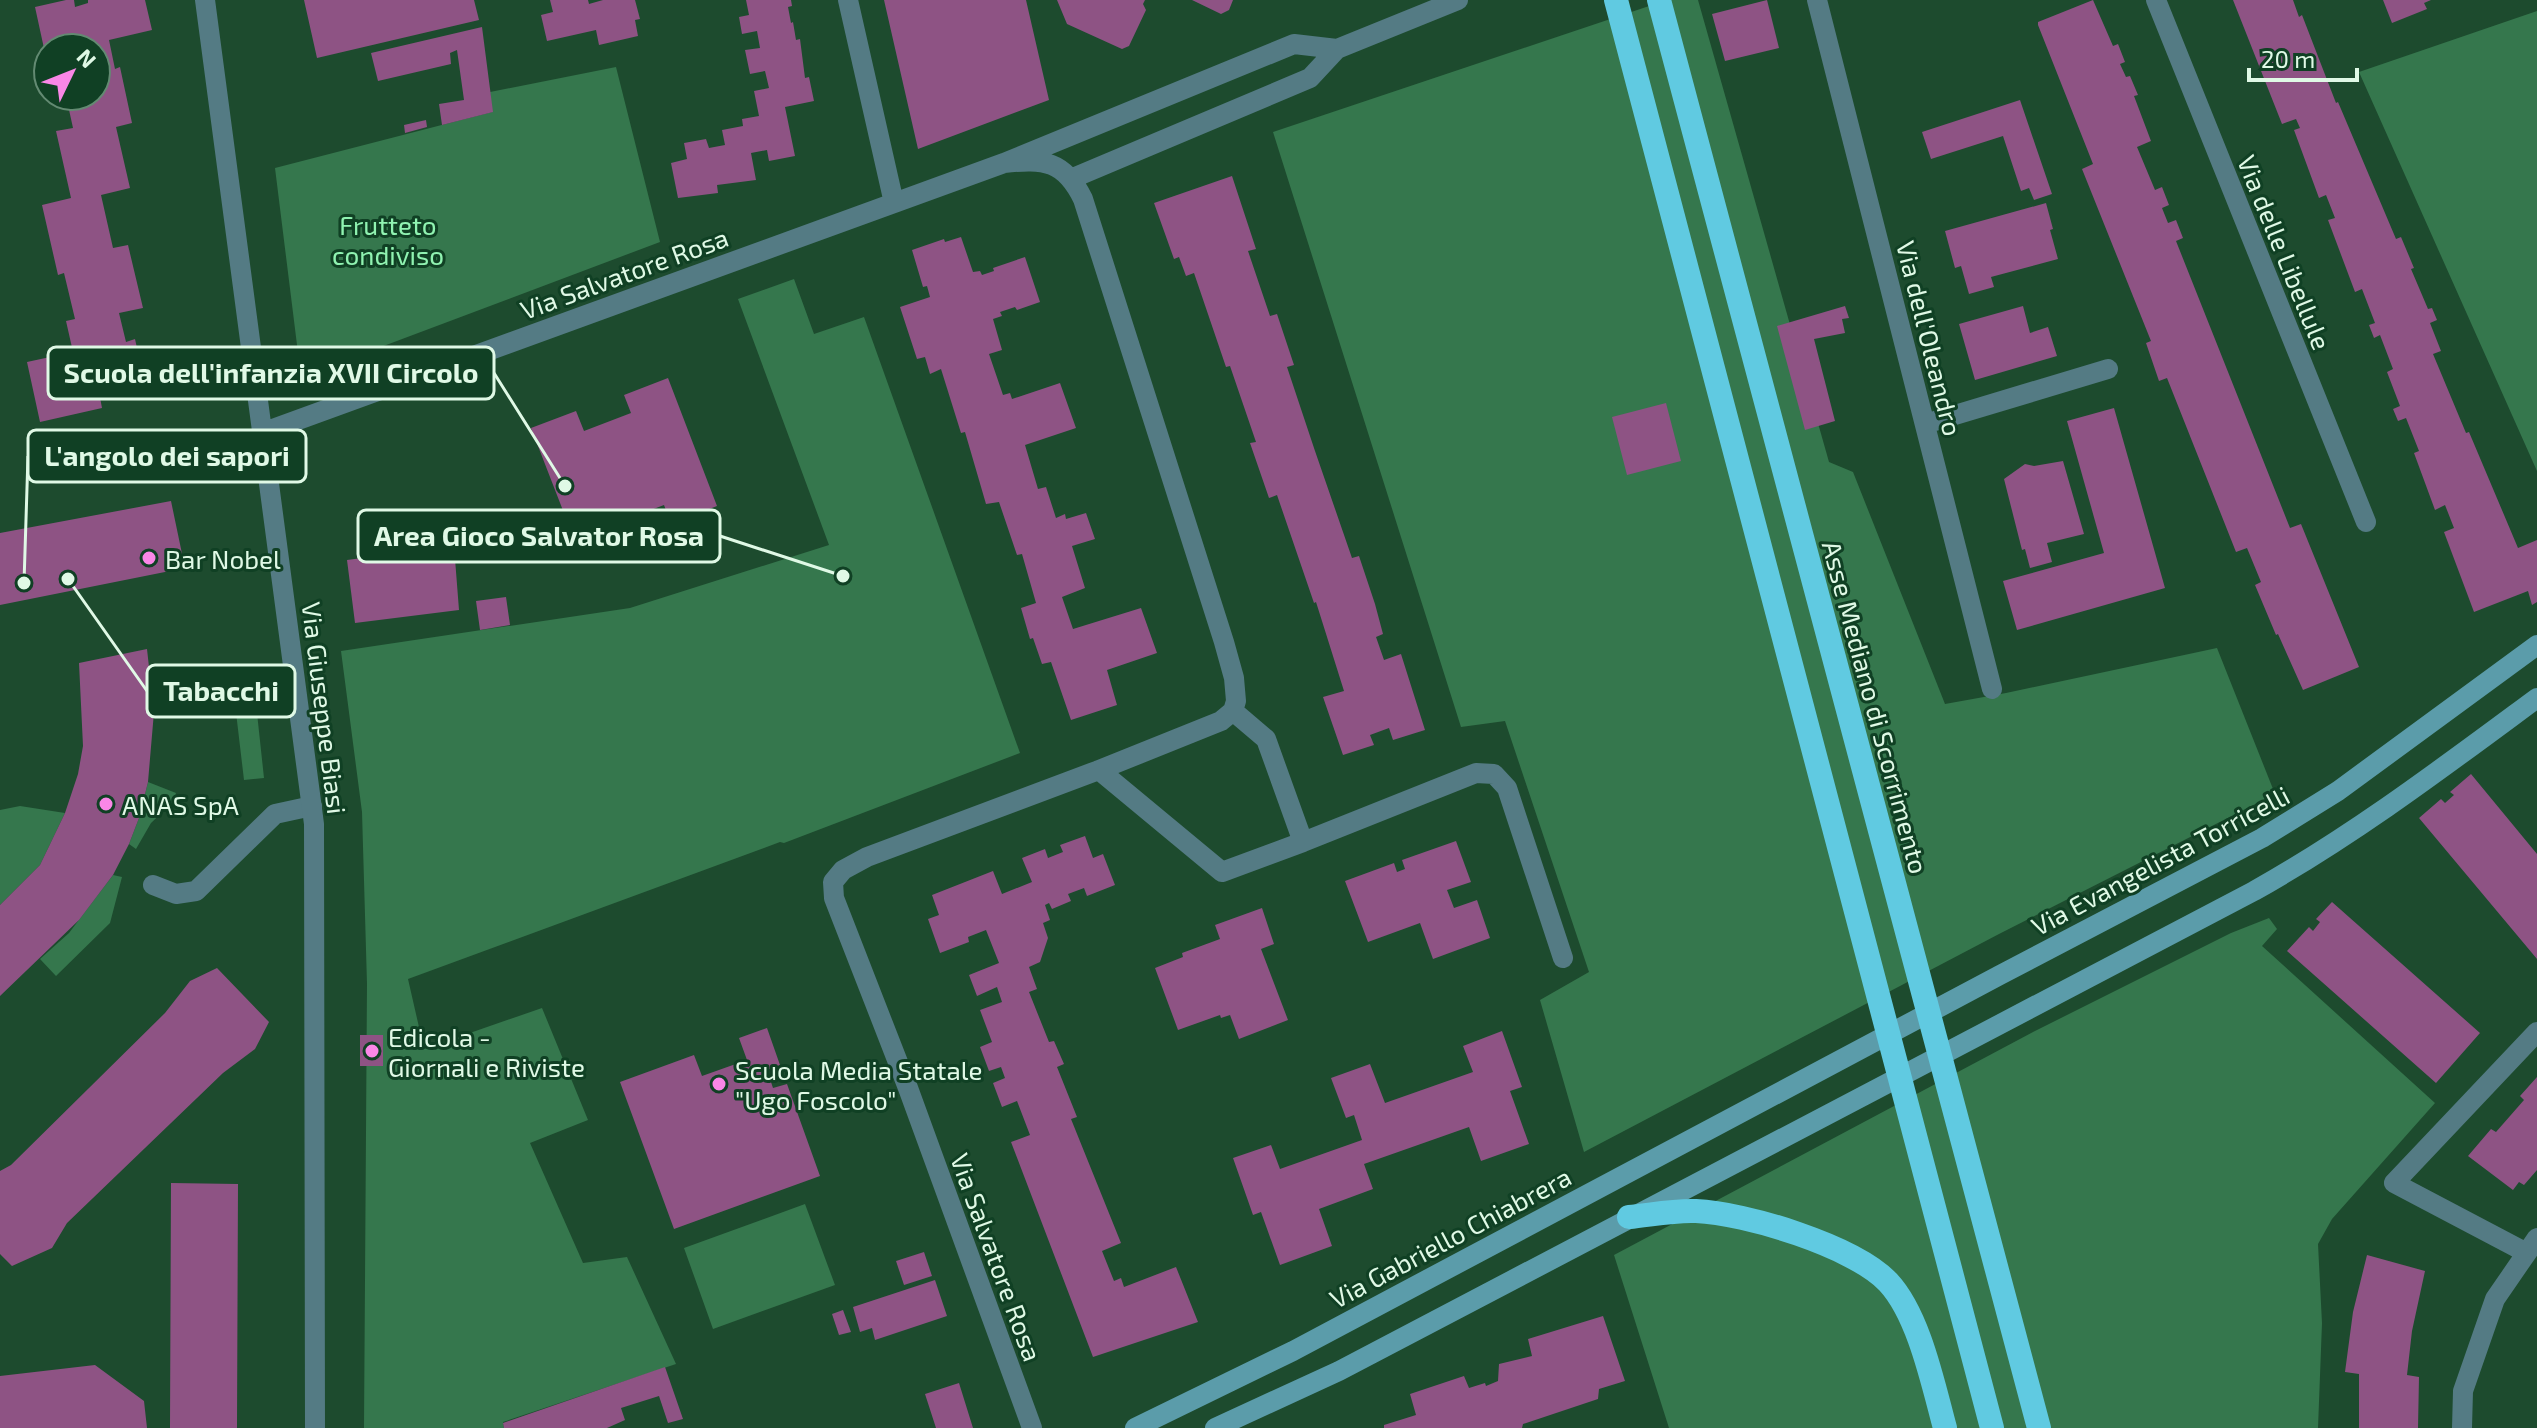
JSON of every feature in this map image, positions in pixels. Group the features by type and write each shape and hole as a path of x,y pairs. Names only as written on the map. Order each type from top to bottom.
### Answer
{"highway":[{"path":"1616,0 1992,1428"},
{"name":"Asse Mediano di Scorrimento","path":"1659,0 2039,1428"},
{"path":"1629,1217 1692,1211 1714,1213 1834,1246 1860,1261 1888,1282 1916,1327 1945,1428"}],"street":[{"name":"Via Giuseppe Biasi","path":"205,0 314,824 315,1428"},
{"path":"848,0 894,203"},
{"name":"Via Salvatore Rosa","path":"1004,163 1034,160 1051,163 1073,178 1310,78 1337,49 1435,4 1458,0"},
{"name":"Via dell'Oleandro","path":"1817,0 1992,689"},
{"name":"Via delle Libellule","path":"2156,0 2366,522"},
{"name":"Via Salvatore Rosa","path":"262,433 1004,163 1294,44 1337,49"},
{"path":"1073,178 1094,229 1224,642 1234,678 1236,701 1233,711 1266,739 1303,842"},
{"path":"1925,424 2108,369"},
{"name":"Via Evangelista Torricelli","path":"1788,1087 2295,819 2537,645"},
{"path":"1215,1428 1339,1371 2296,867 2387,808 2537,698"},
{"name":"Via Salvatore Rosa","path":"1032,1428 908,1088 834,898 833,882 843,870 867,857 1203,729 1221,721 1233,711"},
{"path":"1099,770 1222,872 1476,773 1494,774 1507,788 1563,958"},
{"path":"153,885 176,894 196,891 275,814 312,806"},
{"path":"2462,1428 2463,1391 2478,1343 2495,1299 2531,1245 2394,1183 2537,1032"},
{"name":"Via Gabriello Chiabrera","path":"1135,1428 1293,1351 1788,1087"}],"green space":[{"path":"1667,0 1698,0 1829,462 1853,472 1945,704 2217,648 2275,794 1999,934 1584,1152 1540,1000 1589,972 1505,721 1461,727 1273,132"},
{"path":"2537,11 2537,471 2359,72"},
{"name":"Frutteto condiviso","path":"616,67 660,242 301,377 275,168 492,112 490,92"},
{"path":"794,279 814,334 864,317 1020,753 784,843 408,979 424,1049 542,1008 588,1120 530,1143 583,1263 627,1257 676,1364 503,1422 504,1428 364,1428 367,984 362,812 341,651 630,608 829,545 738,299"},
{"path":"254,685 264,778 244,780 233,687"},
{"path":"148,782 176,793 173,802 151,823 136,849 129,844"},
{"path":"20,806 65,813 40,865 0,905 0,810"},
{"path":"113,875 122,877 110,923 56,976 40,959 69,933"},
{"path":"2269,918 2277,929 2262,946 2435,1103 2332,1219 2318,1244 2322,1323 2318,1428 1669,1428 1614,1255 2035,1031 2231,933"},
{"path":"805,1204 835,1285 713,1329 684,1248"}],"building":[{"path":"66,0 74,0 75,7 88,3 88,0 145,0 152,30 112,39 112,32 40,32 35,7"},
{"path":"304,0 474,0 479,20 317,58"},
{"path":"550,0 588,0 589,4 603,0 635,0 640,19 635,20 638,36 599,45 596,30 547,41 541,15 553,12"},
{"path":"746,0 791,0 792,6 788,7 791,23 796,40 800,39 805,78 809,77 814,101 785,107 795,156 769,161 767,150 751,153 756,180 717,185 718,193 678,198 671,163 687,159 684,143 706,139 709,148 725,145 722,130 743,126 742,119 759,116 754,91 769,88 765,71 750,74 745,50 760,48 757,31 742,34 739,17 749,15"},
{"path":"884,0 1026,0 1049,100 918,149"},
{"path":"1057,0 1145,0 1146,10 1129,46 1122,49 1067,24"},
{"path":"1192,0 1233,0 1229,10 1221,14"},
{"path":"1767,0 1779,48 1725,61 1712,14"},
{"path":"2093,0 2113,46 2118,44 2125,62 2120,64 2126,77 2130,76 2138,95 2134,96 2151,141 2137,147 2155,190 2162,187 2169,205 2162,208 2168,223 2176,220 2183,238 2176,241 2290,528 2301,524 2359,667 2303,690 2255,585 2261,582 2247,548 2236,552 2167,378 2159,381 2146,343 2151,341 2082,169 2093,164 2038,25 2038,22"},
{"path":"2233,0 2293,0 2299,17 2302,15 2336,103 2396,239 2401,237 2428,309 2432,308 2437,320 2430,323 2441,351 2433,354 2466,433 2469,432 2518,548 2537,540 2537,602 2532,605 2528,591 2474,612 2444,532 2454,528 2445,505 2435,510 2414,453 2419,451 2406,418 2398,421 2393,409 2400,406 2387,372 2393,369 2380,335 2374,338 2369,325 2375,323 2362,289 2355,292 2328,220 2335,218 2326,195 2319,198 2294,130 2300,128 2296,119 2282,124"},
{"path":"2383,0 2431,0 2424,3 2427,9 2392,23"},
{"path":"482,27 493,112 442,125 439,104 464,100 457,50 450,53 451,64 378,81 371,53"},
{"path":"112,54 115,69 120,67 132,123 116,127 130,188 101,195 113,248 128,245 143,308 119,313 126,342 135,339 145,384 106,393 104,386 98,387 102,408 40,422 27,362 73,352 66,321 75,319 64,273 58,275 42,205 71,198 56,131 73,128 70,112 112,112"},
{"path":"2020,100 2052,194 2034,200 2029,188 2021,191 2003,136 1931,159 1922,132"},
{"path":"426,120 427,127 405,133 404,125"},
{"path":"1232,176 1256,249 1248,251 1270,316 1277,314 1294,365 1287,367 1352,558 1359,556 1375,604 1383,634 1376,637 1384,660 1401,654 1425,730 1393,740 1389,728 1370,735 1374,745 1343,755 1323,697 1344,691 1316,602 1277,495 1269,498 1250,443 1256,442 1194,273 1186,276 1179,257 1174,259 1154,203"},
{"path":"2046,203 2058,259 1991,277 1994,287 1969,294 1961,266 1955,268 1945,231"},
{"path":"961,237 973,272 980,271 982,275 1025,257 1040,302 1000,312 1002,316 993,319 1002,350 989,354 1003,395 1010,393 1012,399 1060,383 1076,428 1025,445 1038,489 1046,487 1056,518 1065,514 1066,519 1086,513 1095,539 1072,546 1085,588 1062,597 1073,629 1141,608 1157,653 1107,670 1117,705 1071,720 1051,662 1042,664 1033,638 1030,639 1021,608 1036,603 1022,554 1017,555 999,502 986,504 965,432 961,433 941,369 930,374 925,357 917,359 900,307 930,297 927,286 923,287 912,250 944,239 945,242"},
{"path":"1845,306 1849,318 1842,319 1845,333 1814,339 1835,421 1805,430 1777,326"},
{"path":"2023,306 2030,333 2048,327 2057,356 1975,380 1959,324"},
{"path":"668,378 717,506 671,524 664,505 617,523 624,541 581,557 531,428 576,411 584,431 631,413 624,395"},
{"path":"1666,403 1681,461 1627,475 1612,417"},
{"path":"2114,408 2165,588 2017,630 2003,581 2104,553 2067,421"},
{"path":"2063,461 2084,534 2047,543 2052,562 2030,568 2025,549 2022,550 2004,479 2025,464 2034,466"},
{"path":"171,501 185,568 0,605 0,533"},
{"path":"454,546 459,610 355,623 347,560"},
{"path":"506,597 510,625 480,630 476,601"},
{"name":"ANAS SpA","path":"147,649 154,712 148,782 129,844 113,875 79,920 0,996 0,905 40,865 65,813 78,774 83,746 79,663"},
{"path":"2471,774 2537,854 2537,959 2419,818 2441,799 2445,803 2454,795 2450,792"},
{"path":"1085,836 1093,858 1103,854 1115,885 1087,896 1084,888 1068,894 1071,901 1052,909 1049,903 1045,905 1050,920 1043,923 1048,938 1040,962 1029,967 1037,989 1029,992 1049,1042 1054,1041 1064,1064 1057,1067 1077,1117 1071,1119 1121,1243 1102,1251 1114,1281 1121,1278 1124,1287 1176,1267 1198,1322 1093,1357 1011,1142 1030,1135 1017,1101 1002,1107 993,1083 1005,1078 1001,1067 989,1071 980,1047 992,1042 980,1010 1002,1002 997,987 977,996 969,975 999,963 986,930 968,937 969,942 940,953 928,919 939,915 932,895 993,871 1002,894 1032,882 1022,858 1045,849 1048,858 1063,852 1060,845"},
{"path":"1456,841 1471,882 1447,890 1454,908 1477,900 1490,938 1433,959 1420,923 1368,942 1345,881 1394,863 1397,872 1405,869 1402,860"},
{"path":"2332,902 2480,1033 2436,1083 2287,951 2309,927 2313,931 2320,922 2316,919"},
{"path":"1262,908 1274,944 1261,949 1288,1020 1239,1039 1230,1015 1221,1018 1220,1015 1178,1030 1155,968 1183,957 1182,953 1220,939 1215,925"},
{"path":"217,968 269,1022 255,1049 223,1073 67,1223 52,1248 12,1266 0,1254 0,1171 11,1165 165,1013 190,981"},
{"path":"767,1028 780,1065 767,1070 773,1088 787,1084 820,1176 674,1229 620,1082 694,1055 702,1076 747,1060 739,1038"},
{"path":"1502,1031 1522,1087 1510,1091 1529,1144 1481,1161 1469,1127 1364,1164 1373,1189 1319,1209 1332,1246 1280,1265 1261,1212 1253,1215 1233,1158 1271,1145 1280,1169 1362,1140 1354,1115 1346,1118 1331,1078 1370,1064 1385,1103 1473,1072 1463,1046"},
{"name":"Edicola - Giornali e Riviste","path":"360,1035 383,1035 383,1066 360,1066"},
{"path":"2537,1077 2537,1170 2524,1185 2519,1182 2513,1190 2468,1156 2491,1129 2496,1132 2524,1100 2520,1096"},
{"path":"171,1183 238,1184 237,1428 170,1428"},
{"path":"924,1252 932,1276 904,1285 896,1261"},
{"path":"2367,1255 2425,1271 2412,1331 2407,1375 2419,1377 2418,1428 2359,1428 2359,1374 2345,1372 2353,1312"},
{"path":"935,1280 947,1316 875,1340 872,1328 860,1332 853,1307"},
{"path":"843,1310 851,1332 839,1335 832,1314"},
{"path":"1603,1316 1625,1381 1599,1389 1598,1399 1523,1424 1522,1428 1384,1428 1384,1425 1416,1415 1410,1394 1464,1376 1469,1388 1485,1383 1486,1386 1498,1381 1499,1364 1532,1356 1528,1339"},
{"path":"95,1365 144,1401 147,1428 0,1428 0,1376"},
{"path":"665,1367 683,1419 668,1423 659,1396 621,1408 625,1420 607,1428 504,1428 503,1423"},
{"path":"959,1383 973,1428 936,1428 925,1394"}],"place":[{"name":"Scuola dell'infanzia XVII Circolo","path":"565,486"},
{"name":"Bar Nobel","path":"149,558"},
{"name":"Area Gioco Salvator Rosa","path":"843,576"},
{"name":"Tabacchi","path":"68,579"},
{"name":"L'angolo dei sapori","path":"24,583"},
{"name":"ANAS SpA","path":"106,804"},
{"name":"Edicola - Giornali e Riviste","path":"372,1051"},
{"name":"Scuola Media Statale \"Ugo Foscolo\"","path":"719,1084"}]}
